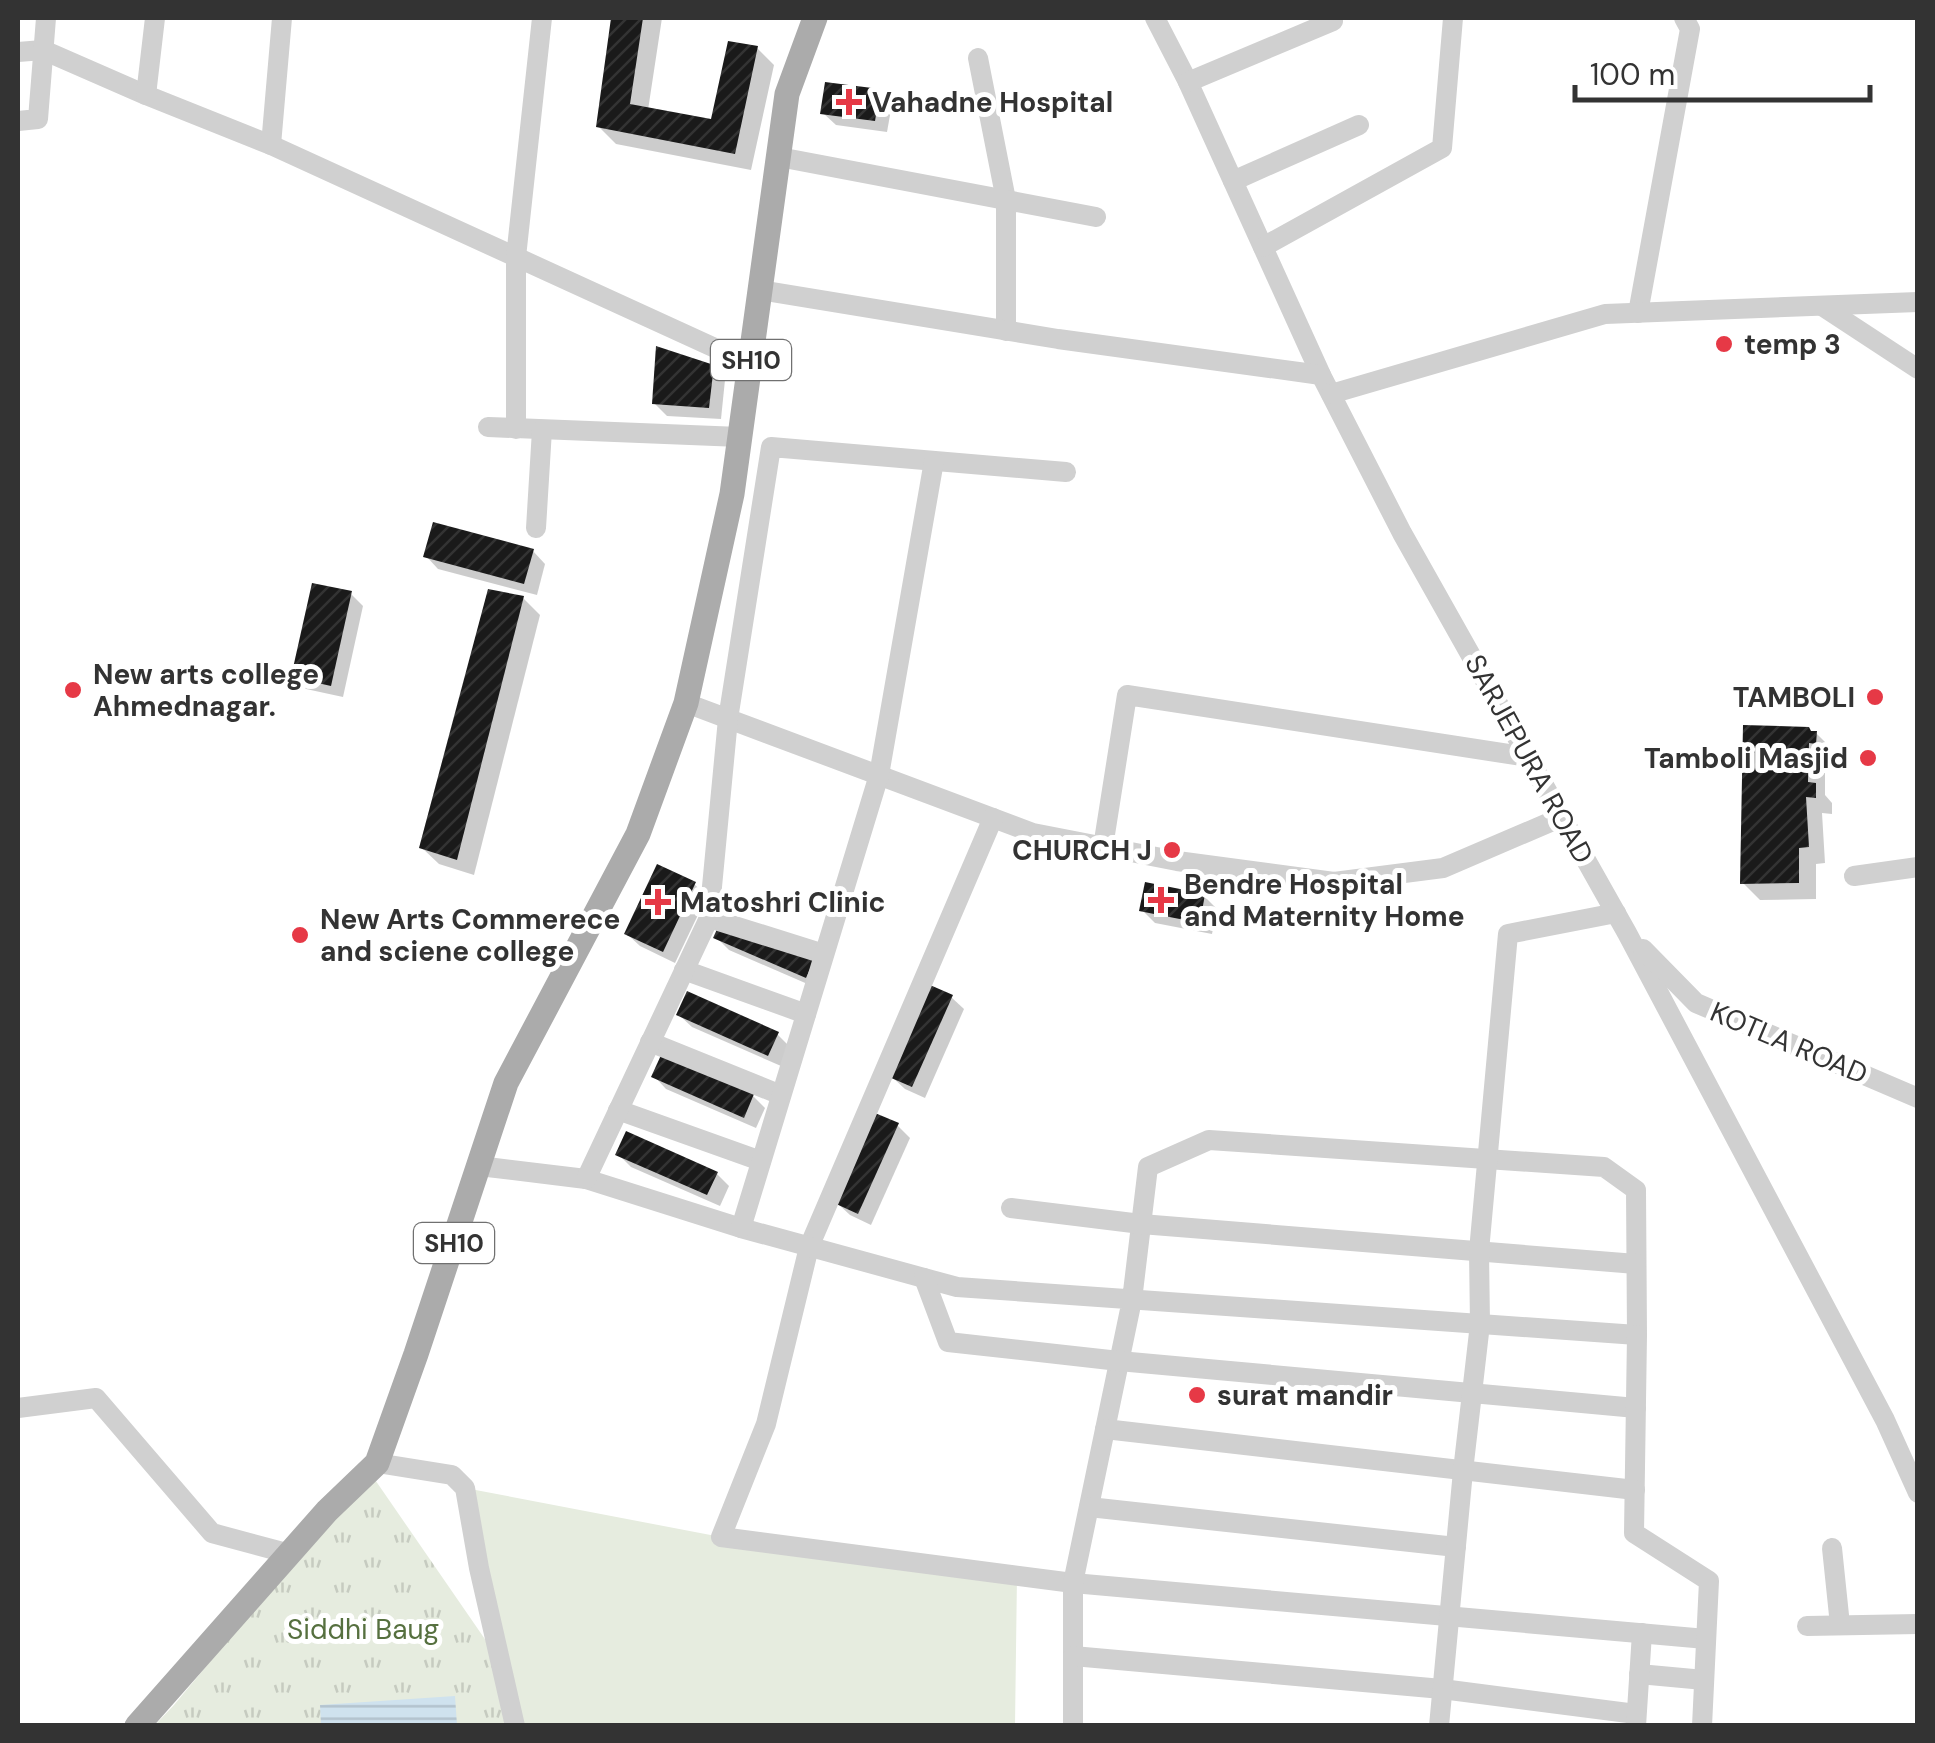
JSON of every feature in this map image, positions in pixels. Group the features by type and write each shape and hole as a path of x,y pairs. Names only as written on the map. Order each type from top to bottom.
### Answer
{"main road":[{"name":"SH10","path":"137,1726 327,1511 378,1464 506,1084 638,834 686,703 732,494 787,94 815,18"}],"street":[{"path":"18,121 38,119 46,18"},
{"path":"146,95 155,18"},
{"path":"271,145 282,18"},
{"path":"516,429 516,257 542,18"},
{"name":"SARJEPURA ROAD","path":"1155,18 1326,384 1402,533 1627,933 1886,1420 1918,1493"},
{"path":"1263,247 1442,148 1452,18"},
{"path":"1638,313 1690,29 1684,18"},
{"path":"1188,82 1333,21"},
{"path":"18,52 43,50 271,145 750,364"},
{"path":"978,58 1006,200 1006,331"},
{"path":"1233,181 1359,124"},
{"path":"778,157 1096,217"},
{"path":"760,290 1326,384 1605,314 1918,302"},
{"path":"1822,306 1918,368"},
{"path":"488,427 740,437"},
{"path":"536,528 542,430"},
{"path":"586,1178 709,918 728,719 771,446 1066,472"},
{"path":"740,1228 879,776 934,460"},
{"path":"1103,847 1128,695 1528,756"},
{"path":"686,703 1033,833 1177,861 1334,882 1443,868 1562,817"},
{"path":"993,818 809,1247 766,1424 721,1537 1073,1583 1706,1638"},
{"path":"1854,876 1918,867"},
{"path":"1439,1726 1480,1324 1479,1252 1508,934 1616,913"},
{"path":"709,918 824,954"},
{"name":"KOTLA ROAD","path":"1627,933 1696,1003 1918,1098"},
{"path":"684,970 806,1014"},
{"path":"650,1042 781,1095"},
{"path":"618,1110 761,1161"},
{"path":"1073,1726 1073,1583 1132,1300 1148,1167 1209,1140 1604,1167 1636,1190 1634,1534 1709,1581 1702,1726"},
{"path":"479,1166 586,1178 740,1228 956,1287 1637,1335"},
{"path":"1011,1208 1141,1224 1636,1264"},
{"path":"924,1278 948,1342 1636,1408"},
{"path":"18,1408 96,1398 212,1533 290,1554"},
{"path":"1105,1429 1635,1490"},
{"path":"378,1464 452,1476 465,1488 515,1726"},
{"path":"1089,1507 1456,1547"},
{"path":"1832,1548 1840,1625"},
{"path":"1806,1626 1918,1624"},
{"path":"1073,1656 1442,1689 1636,1720 1642,1633"},
{"path":"1640,1674 1704,1680"}],"green space":[{"name":"Siddhi Baug","path":"369,1471 500,1661 510,1726 154,1726 174,1705"},
{"path":"465,1488 721,1537 1017,1575 1015,1725 516,1725"}],"water":[{"path":"455,1696 457,1725 321,1725 320,1705"}],"building":[{"path":"611,18 643,18 630,104 711,119 728,41 758,46 735,154 596,127"},
{"path":"825,82 880,89 875,121 820,114"},
{"path":"656,346 714,365 709,408 652,404"},
{"path":"433,522 534,549 524,584 423,557"},
{"path":"312,583 352,591 331,686 291,677"},
{"path":"488,589 524,596 457,860 419,848"},
{"path":"1743,725 1809,727 1817,731 1816,744 1809,743 1808,782 1816,783 1816,798 1806,797 1809,847 1799,848 1799,883 1740,884"},
{"path":"657,864 696,882 663,952 624,934"},
{"path":"1145,882 1205,894 1200,923 1139,911"},
{"path":"724,914 816,955 806,978 713,938"},
{"path":"930,985 953,995 912,1087 889,1077"},
{"path":"687,991 779,1032 768,1056 676,1015"},
{"path":"662,1053 754,1094 744,1118 651,1077"},
{"path":"875,1113 899,1123 858,1214 834,1203"},
{"path":"626,1131 718,1172 707,1195 615,1155"}],"place":[{"name":"Vahadne Hospital","path":"849,102"},
{"name":"temp 3","path":"1724,344"},
{"name":"New arts college Ahmednagar.","path":"73,690"},
{"name":"TAMBOLI","path":"1875,697"},
{"name":"Tamboli Masjid","path":"1868,758"},
{"name":"CHURCH J","path":"1172,850"},
{"name":"Bendre Hospital and Maternity Home","path":"1161,900"},
{"name":"Matoshri Clinic","path":"658,902"},
{"name":"New Arts Commerece and sciene college","path":"300,935"},
{"name":"surat mandir","path":"1197,1395"}]}
